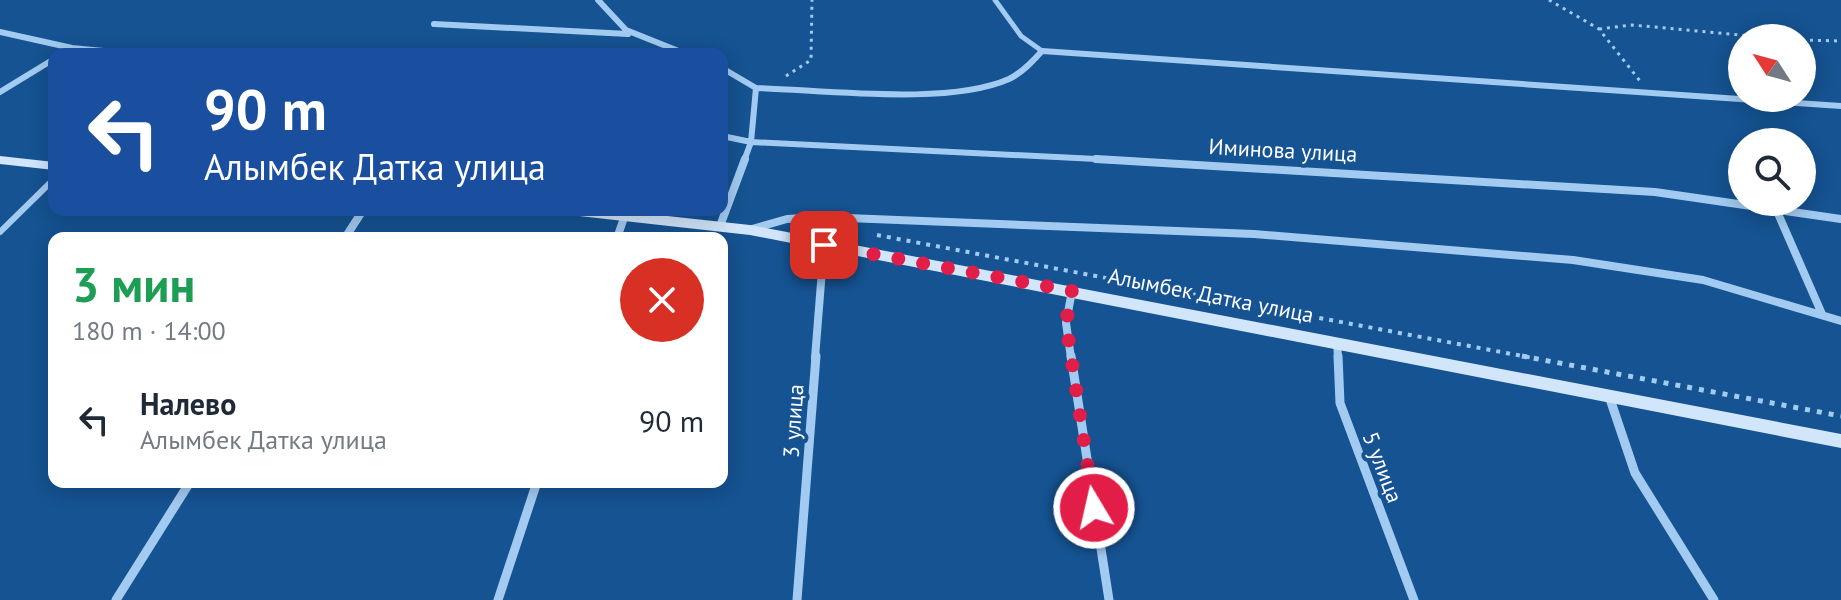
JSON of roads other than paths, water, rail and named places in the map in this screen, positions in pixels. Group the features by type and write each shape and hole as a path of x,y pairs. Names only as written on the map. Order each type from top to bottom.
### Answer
{"main road":[{"path":"0,160 48,165"},
{"name":"Алымбек Датка улица","path":"634,216 750,230 1841,441"}],"street":[{"path":"598,0 611,21 628,34"},
{"path":"434,24 628,34 669,48"},
{"path":"0,32 72,48"},
{"path":"728,72 756,88 955,91 1006,80 1026,68 1042,51 1841,106"},
{"path":"0,92 48,63"},
{"path":"728,204 751,142 756,88"},
{"name":"Иминова улица","path":"728,137 751,142 1655,192 1728,202"},
{"name":"Иминова улица","path":"1816,215 1841,219"},
{"path":"720,226 724,216"},
{"path":"1779,216 1822,314"},
{"path":"750,230 787,219 822,217 1270,235 1573,260 1703,280 1841,321"},
{"name":"3 улица","path":"797,600 824,245"},
{"path":"1072,291 1066,323 1109,600"},
{"name":"5 улица","path":"1337,342 1340,403 1414,600"},
{"path":"1608,394 1635,473 1714,600"},
{"path":"116,600 186,488"},
{"path":"498,600 535,488"}],"lane":[{"path":"995,0 1021,36 1042,51"},
{"path":"0,232 48,185"}]}
